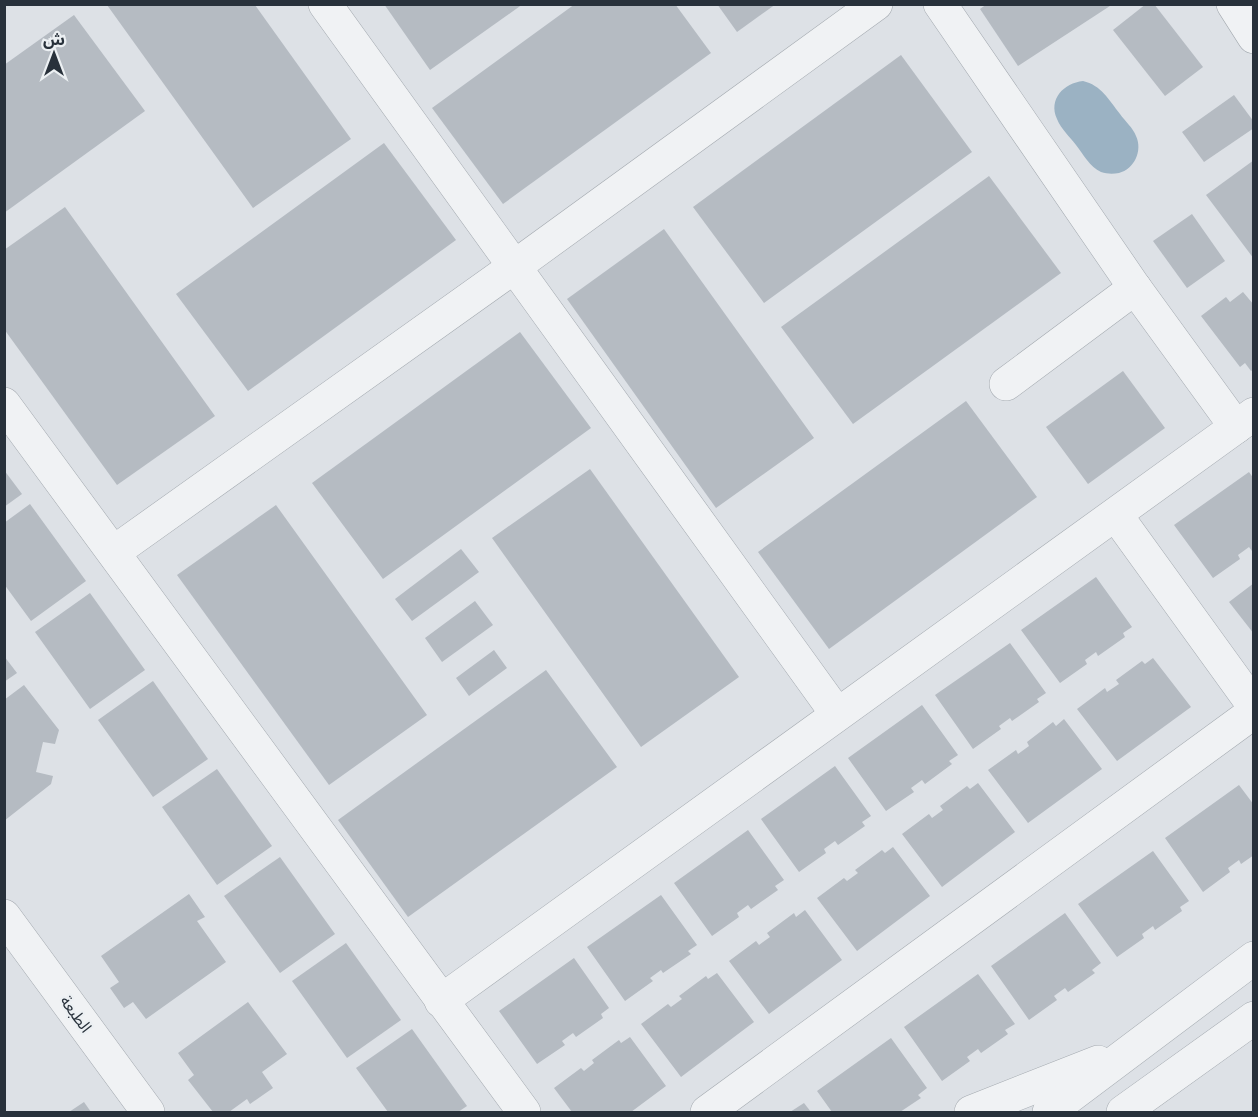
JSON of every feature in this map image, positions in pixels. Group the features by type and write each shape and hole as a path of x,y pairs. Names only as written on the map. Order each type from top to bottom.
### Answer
{"street":[{"path":"325,4 837,714"},
{"path":"114,552 514,267 876,4"},
{"path":"441,1001 1245,420 1135,288 940,4"},
{"path":"1233,4 1254,37"},
{"path":"1006,384 1135,288"},
{"path":"4,404 524,1113"},
{"path":"706,1113 1251,718 1116,514"},
{"name":"الطبعة","path":"4,916 148,1113"},
{"path":"1049,1113 1254,958"},
{"path":"1123,1113 1254,1018"},
{"path":"971,1113 981,1107 1136,1048"}],"water":[{"path":"1083,81 1095,86 1104,94 1135,133 1138,153 1133,163 1124,171 1110,174 1093,167 1057,119 1055,105 1060,93 1070,85"}],"building":[{"path":"384,4 523,4 430,70"},
{"path":"575,4 675,4 711,53 503,204 432,108"},
{"path":"717,4 776,4 737,32"},
{"path":"987,4 1113,4 1018,66 980,9"},
{"path":"1146,4 1154,4 1203,67 1165,96 1113,30"},
{"path":"107,5 255,5 351,139 253,208"},
{"path":"74,15 145,111 4,213 4,65"},
{"path":"901,55 972,152 764,303 693,207"},
{"path":"1234,95 1254,122 1254,128 1204,162 1182,132"},
{"path":"384,143 456,240 248,391 176,294"},
{"path":"1254,160 1254,259 1206,195"},
{"path":"989,176 1061,273 853,424 781,327"},
{"path":"65,207 215,416 117,485 4,329 4,250"},
{"path":"1192,214 1225,261 1187,288 1153,241"},
{"path":"664,229 814,438 716,508 567,299"},
{"path":"1243,292 1254,305 1254,369 1251,371 1245,363 1240,367 1201,316 1226,297 1230,302"},
{"path":"520,332 591,428 383,579 312,483"},
{"path":"1123,371 1165,428 1088,484 1046,427"},
{"path":"966,401 1037,497 829,649 758,552"},
{"path":"590,469 739,677 641,747 492,538"},
{"path":"4,470 22,494 4,507"},
{"path":"1249,472 1254,479 1254,550 1252,551 1249,547 1238,555 1240,559 1213,578 1174,525"},
{"path":"30,504 86,581 31,621 4,584 4,523"},
{"path":"276,505 427,715 329,785 177,575"},
{"path":"461,549 479,572 412,621 395,599"},
{"path":"1096,577 1132,627 1123,633 1125,637 1098,656 1096,652 1085,660 1087,664 1060,683 1021,630"},
{"path":"1254,583 1254,634 1229,602"},
{"path":"90,593 145,670 90,709 35,632"},
{"path":"475,601 493,625 442,662 425,638"},
{"path":"1010,643 1046,693 1037,699 1039,702 1012,721 1010,718 999,726 1001,729 973,749 935,695"},
{"path":"494,650 507,668 469,696 456,678"},
{"path":"4,656 17,673 4,682"},
{"path":"1153,658 1191,707 1117,761 1077,709 1105,688 1107,692 1119,684 1116,680 1142,661 1145,664"},
{"path":"546,670 617,767 408,917 338,820"},
{"path":"153,681 208,759 153,797 98,720"},
{"path":"24,685 59,730 55,744 43,742 36,772 53,776 51,784 4,821 4,700"},
{"path":"922,705 958,755 949,761 952,764 925,784 922,780 911,788 914,792 886,811 848,758"},
{"path":"1064,719 1102,769 1028,823 988,770 1016,750 1018,754 1029,746 1027,742 1053,722 1056,726"},
{"path":"835,766 871,816 862,822 865,826 838,845 835,841 824,849 826,853 799,872 761,819"},
{"path":"217,769 272,846 217,885 162,807"},
{"path":"978,783 1015,832 942,887 902,834 929,814 932,818 943,810 940,806 967,786 970,789"},
{"path":"1239,785 1254,805 1254,855 1241,864 1239,860 1228,868 1230,872 1203,892 1165,838"},
{"path":"748,830 784,880 775,886 778,890 751,909 748,905 737,913 739,917 712,936 674,883"},
{"path":"893,847 930,896 857,951 817,898 844,878 847,881 858,873 855,870 882,850 885,853"},
{"path":"1153,851 1189,901 1180,907 1182,911 1155,930 1153,926 1142,934 1144,938 1117,957 1078,904"},
{"path":"280,857 335,934 280,973 224,896"},
{"path":"189,894 205,917 197,921 226,962 146,1019 133,1002 124,1008 110,988 119,982 101,956"},
{"path":"661,895 697,945 688,951 691,954 663,973 661,970 650,978 653,981 625,1001 587,947"},
{"path":"805,910 842,960 769,1014 729,961 756,941 759,945 770,937 767,933 794,913 796,917"},
{"path":"1065,913 1101,963 1092,970 1095,973 1068,992 1065,988 1054,996 1057,1000 1029,1020 991,966"},
{"path":"346,943 401,1020 347,1058 292,981"},
{"path":"574,958 609,1008 601,1014 603,1018 576,1037 573,1033 562,1041 565,1045 537,1064 499,1011"},
{"path":"717,973 754,1022 681,1077 641,1024 668,1004 671,1007 682,999 679,996 706,976 708,979"},
{"path":"978,974 1015,1024 1005,1030 1008,1034 981,1053 978,1049 967,1057 970,1061 942,1081 904,1027"},
{"path":"248,1002 287,1054 262,1072 273,1088 250,1104 247,1099 229,1112 213,1112 188,1080 194,1075 178,1053"},
{"path":"412,1029 467,1106 458,1112 388,1112 356,1068"},
{"path":"630,1037 666,1086 631,1112 572,1112 554,1088 581,1068 584,1071 594,1063 592,1060 619,1040 621,1043"},
{"path":"891,1038 927,1088 918,1095 921,1098 900,1112 832,1112 817,1091"},
{"path":"84,1102 91,1112 69,1112"},
{"path":"804,1103 811,1112 790,1112"}]}
